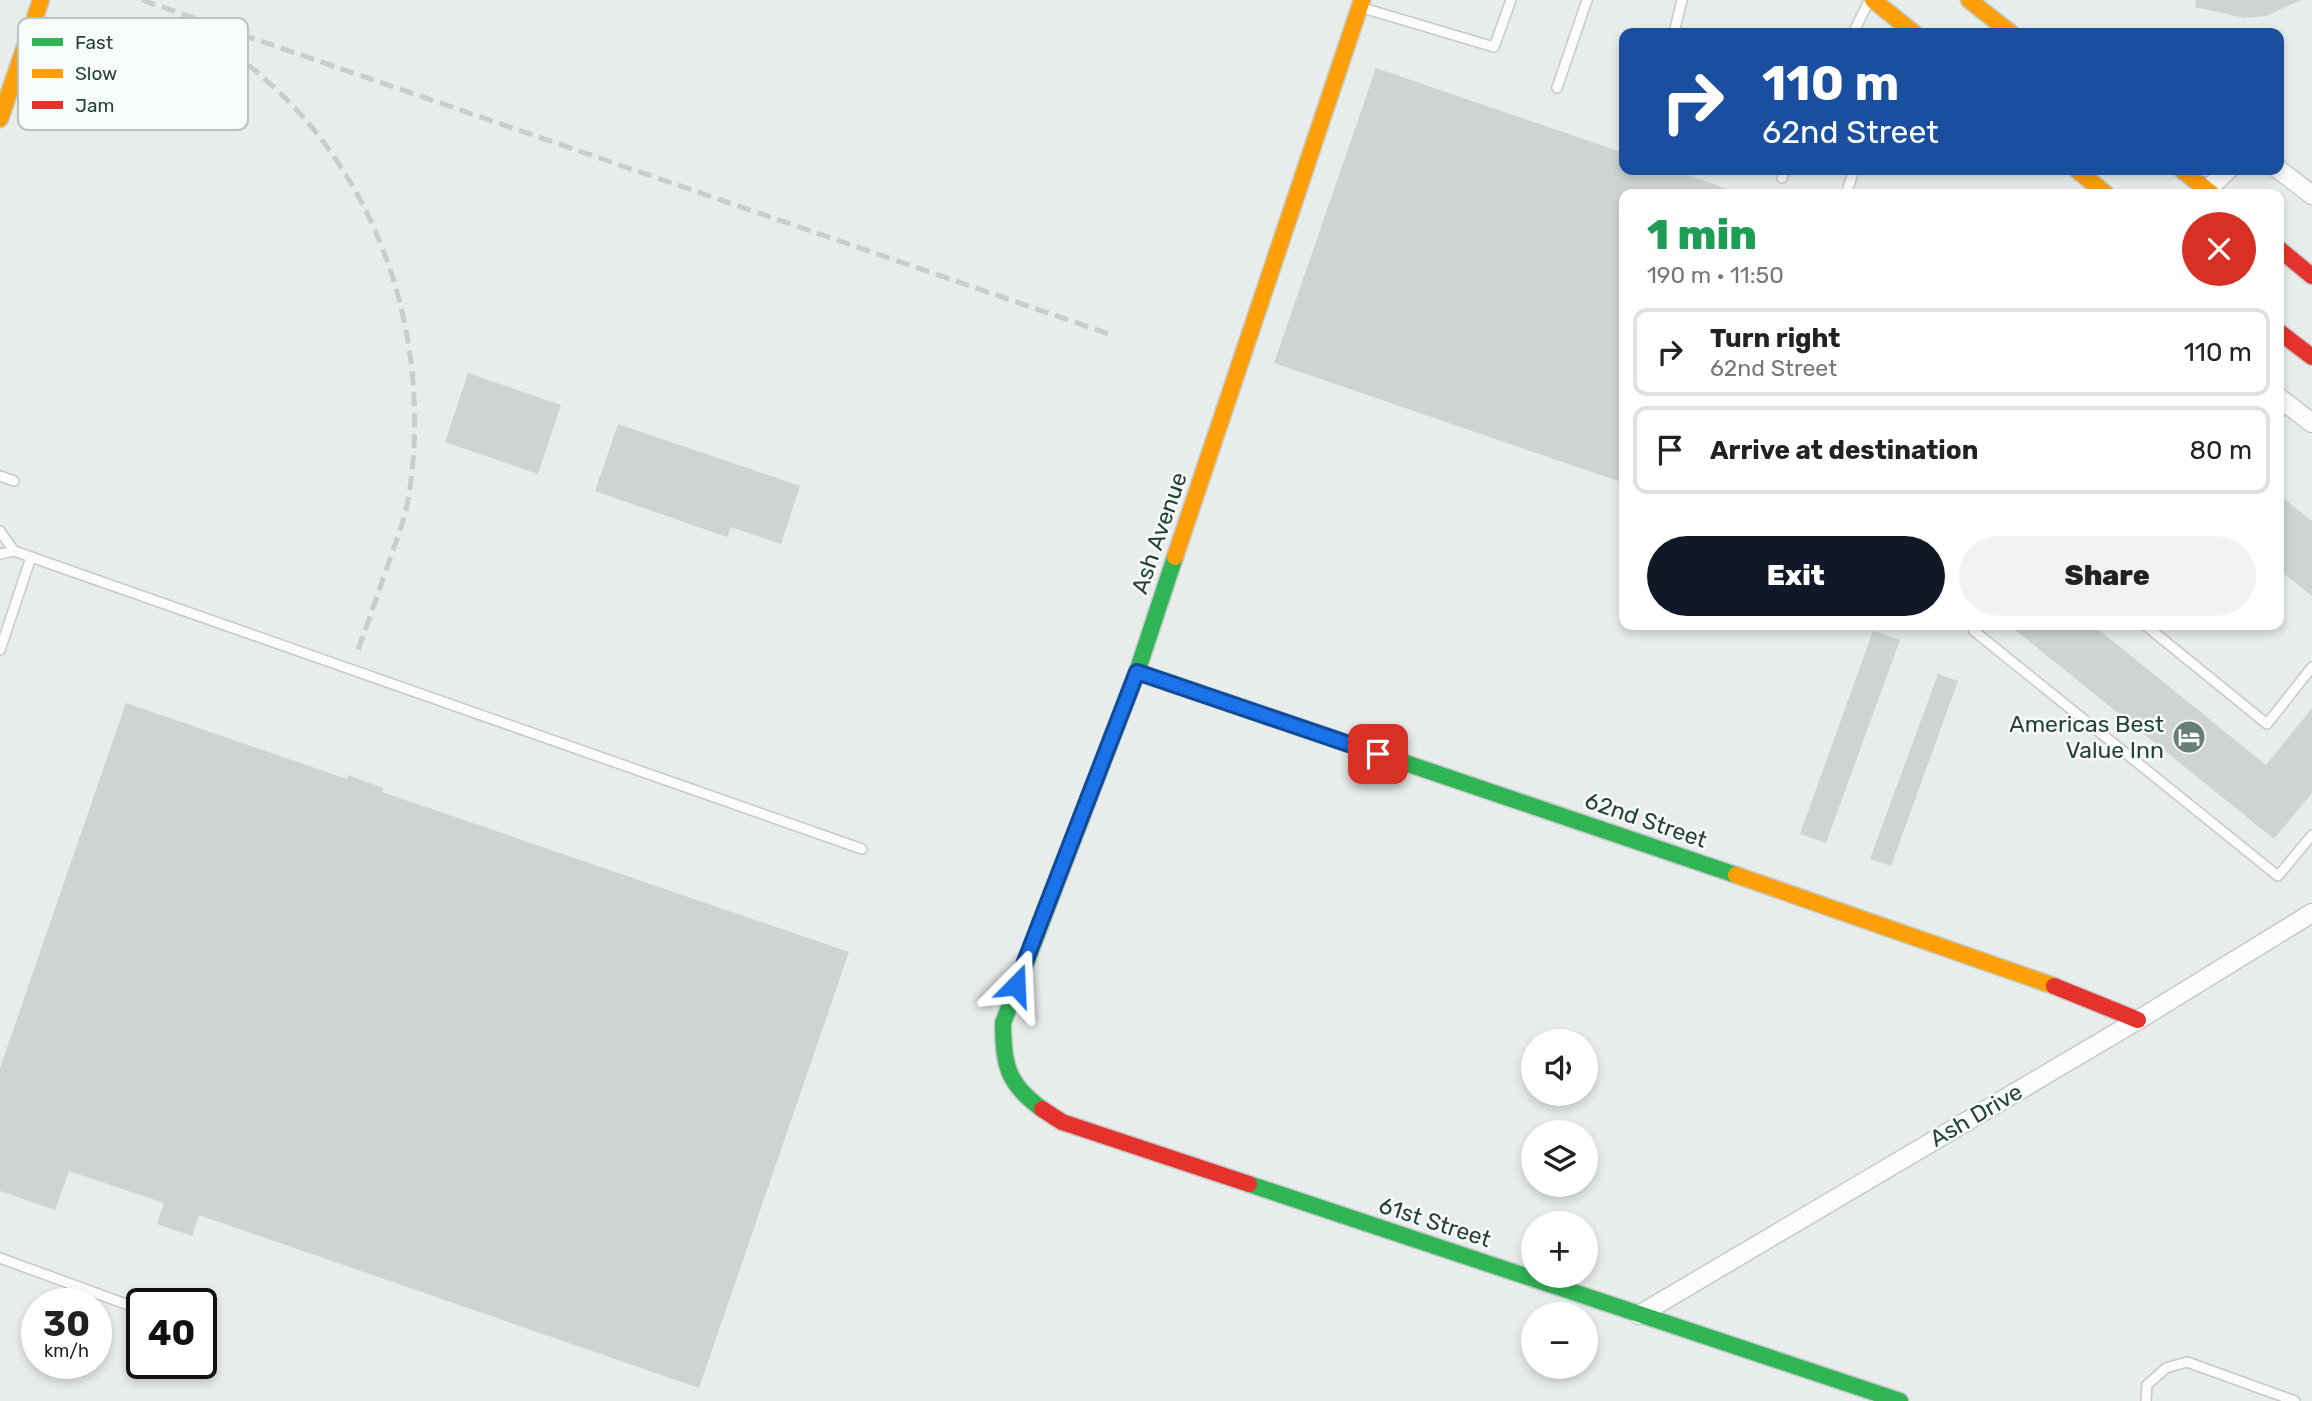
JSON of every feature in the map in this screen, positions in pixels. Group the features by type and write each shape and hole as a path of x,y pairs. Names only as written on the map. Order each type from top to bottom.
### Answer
{"main road":[{"path":"35,18 41,0"},
{"path":"1871,0 1904,28"},
{"path":"1969,0 2005,28"},
{"name":"Ash Avenue","path":"1009,1077 1002,1051 1003,1023 1137,672 1361,4"},
{"path":"0,119 18,67"},
{"path":"2083,175 2100,189"},
{"path":"2188,175 2203,189"},
{"path":"2284,253 2312,276"},
{"path":"2284,336 2312,357"},
{"name":"62nd Street","path":"1137,672 1550,811 2077,994 2138,1020"},
{"name":"61st Street","path":"1009,1077 1028,1101 1062,1122 1900,1401"}],"street":[{"path":"2284,174 2312,195"},
{"path":"2211,189 2224,175"},
{"path":"2284,407 2312,424"},
{"name":"Ash Drive","path":"1639,1315 2311,917"}],"lane":[{"path":"1361,4 1494,47 1511,0"},
{"path":"1557,88 1587,0"},
{"path":"1675,28 1682,0"},
{"path":"1856,28 1871,0"},
{"path":"0,476 15,481"},
{"path":"0,531 14,551"},
{"path":"0,554 14,551 862,849"},
{"path":"0,650 31,557"},
{"path":"1975,630 2278,876 2312,835"},
{"path":"2150,630 2266,724 2312,667"},
{"path":"0,1258 126,1304"},
{"path":"2146,1401 2147,1385 2166,1368 2187,1362 2295,1401"}],"building":[{"path":"2196,0 2301,0 2266,16 2244,18 2195,7"},
{"path":"1376,68 1619,151 1619,175 1687,175 1727,189 1619,189 1619,481 1274,363"},
{"path":"468,373 561,405 538,474 445,442"},
{"path":"618,424 800,486 781,544 731,527 727,537 595,491"},
{"path":"2284,499 2312,521 2312,596 2284,574"},
{"name":"Americas Best Value Inn","path":"2015,630 2099,630 2266,765 2312,708 2312,793 2274,839"},
{"path":"1873,631 1900,640 1826,843 1800,834"},
{"path":"1938,674 1958,681 1891,866 1870,859"},
{"path":"126,703 347,779 348,775 383,788 382,792 849,952 699,1388 199,1215 192,1236 157,1224 164,1203 69,1171 55,1210 0,1191 0,1068"}],"railway":[{"path":"142,0 194,18"},
{"path":"248,37 1109,334"},
{"path":"248,66 290,103 334,157 368,216 394,280 409,348 415,417 407,506 358,650"}],"traffic: fast":[{"path":"1042,1109 1021,1091 1009,1072 1004,1050 1003,1023 1137,672 1175,557"},
{"path":"1137,672 1736,875"},
{"path":"1249,1184 1900,1401"}],"traffic: slow":[{"path":"35,18 41,0"},
{"path":"1175,557 1362,0"},
{"path":"1873,0 1908,28"},
{"path":"1969,0 2005,28"},
{"path":"0,119 18,67"},
{"path":"2083,175 2100,189"},
{"path":"2188,175 2206,189"},
{"path":"1736,875 2054,986"}],"traffic: jam":[{"path":"2284,253 2312,276"},
{"path":"2284,336 2312,357"},
{"path":"2054,986 2138,1020"},
{"path":"1042,1109 1062,1122 1249,1184"}],"place":[{"name":"Americas Best Value Inn","path":"2189,737"}],"route":[{"path":"1016,985 1137,672 1378,754"}]}
